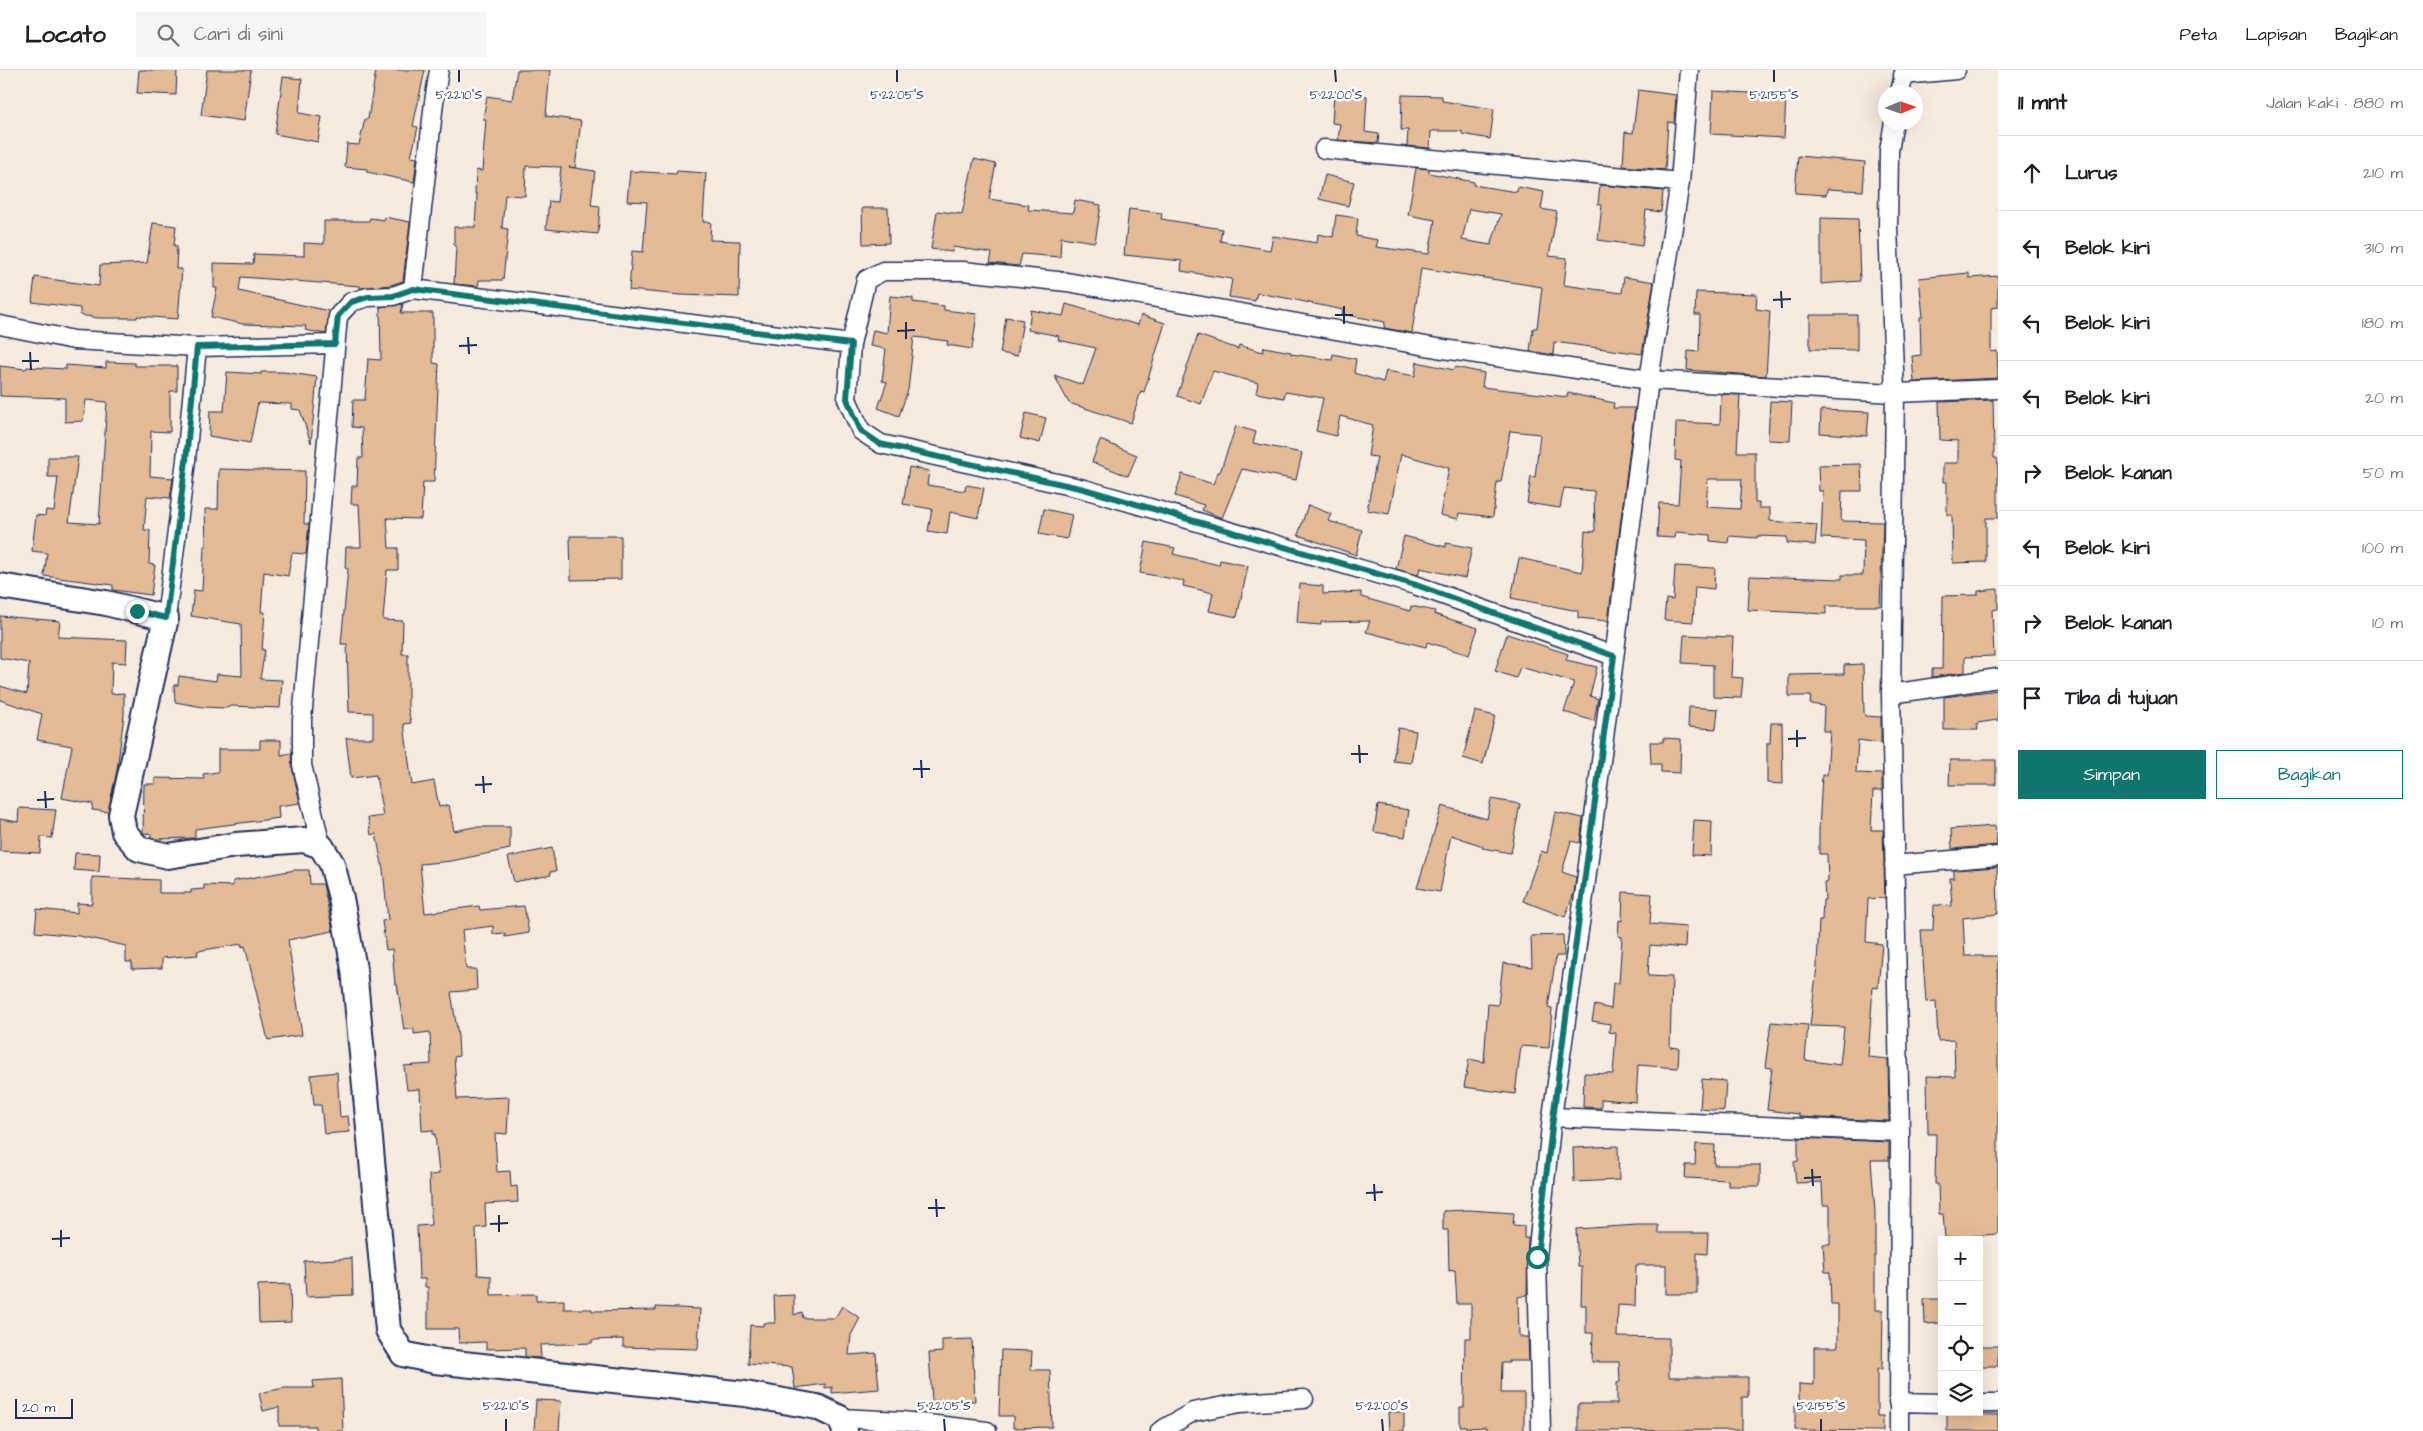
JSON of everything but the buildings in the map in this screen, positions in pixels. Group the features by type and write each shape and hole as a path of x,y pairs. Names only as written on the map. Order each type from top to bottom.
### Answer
{"street":[{"path":"413,289 439,70"},
{"path":"1541,1431 1537,1257 1552,1117 1584,889 1649,380 1680,182 1689,70"},
{"path":"1901,85 1904,72 1956,70"},
{"path":"1893,130 1889,151 1888,228 1895,393 1891,694 1900,1132 1899,1431"},
{"path":"1324,149 1680,182"},
{"path":"1614,656 1416,585 1122,500 1075,487 880,444 861,431 847,399 851,344 866,280 883,271 963,271 1067,282 1438,348 1649,380 1895,393 1998,389"},
{"path":"851,344 413,289 393,296 368,297 351,302 338,316 335,344 302,720 302,765 321,846 332,864 342,898 354,969 388,1330 403,1354 435,1361 744,1394 817,1406 842,1424 902,1421 987,1431"},
{"path":"0,325 74,340 197,347 335,344"},
{"path":"197,347 186,460 166,618 121,814 124,832 139,849 168,856 236,845 304,840 321,846"},
{"path":"0,586 106,603 166,618"},
{"path":"1891,694 1998,678"},
{"path":"1894,865 1998,856"},
{"path":"1552,1117 1900,1132"},
{"path":"1160,1431 1193,1412 1240,1403 1304,1399"},
{"path":"1898,1402 1938,1403"},
{"path":"1983,1403 1998,1403"}],"route":[{"path":"137,611 166,618 186,460 197,347 335,344 338,316 351,302 368,297 393,296 413,289 851,344 847,399 861,431 880,444 1084,489 1416,585 1614,656 1552,1117 1537,1257"}]}
